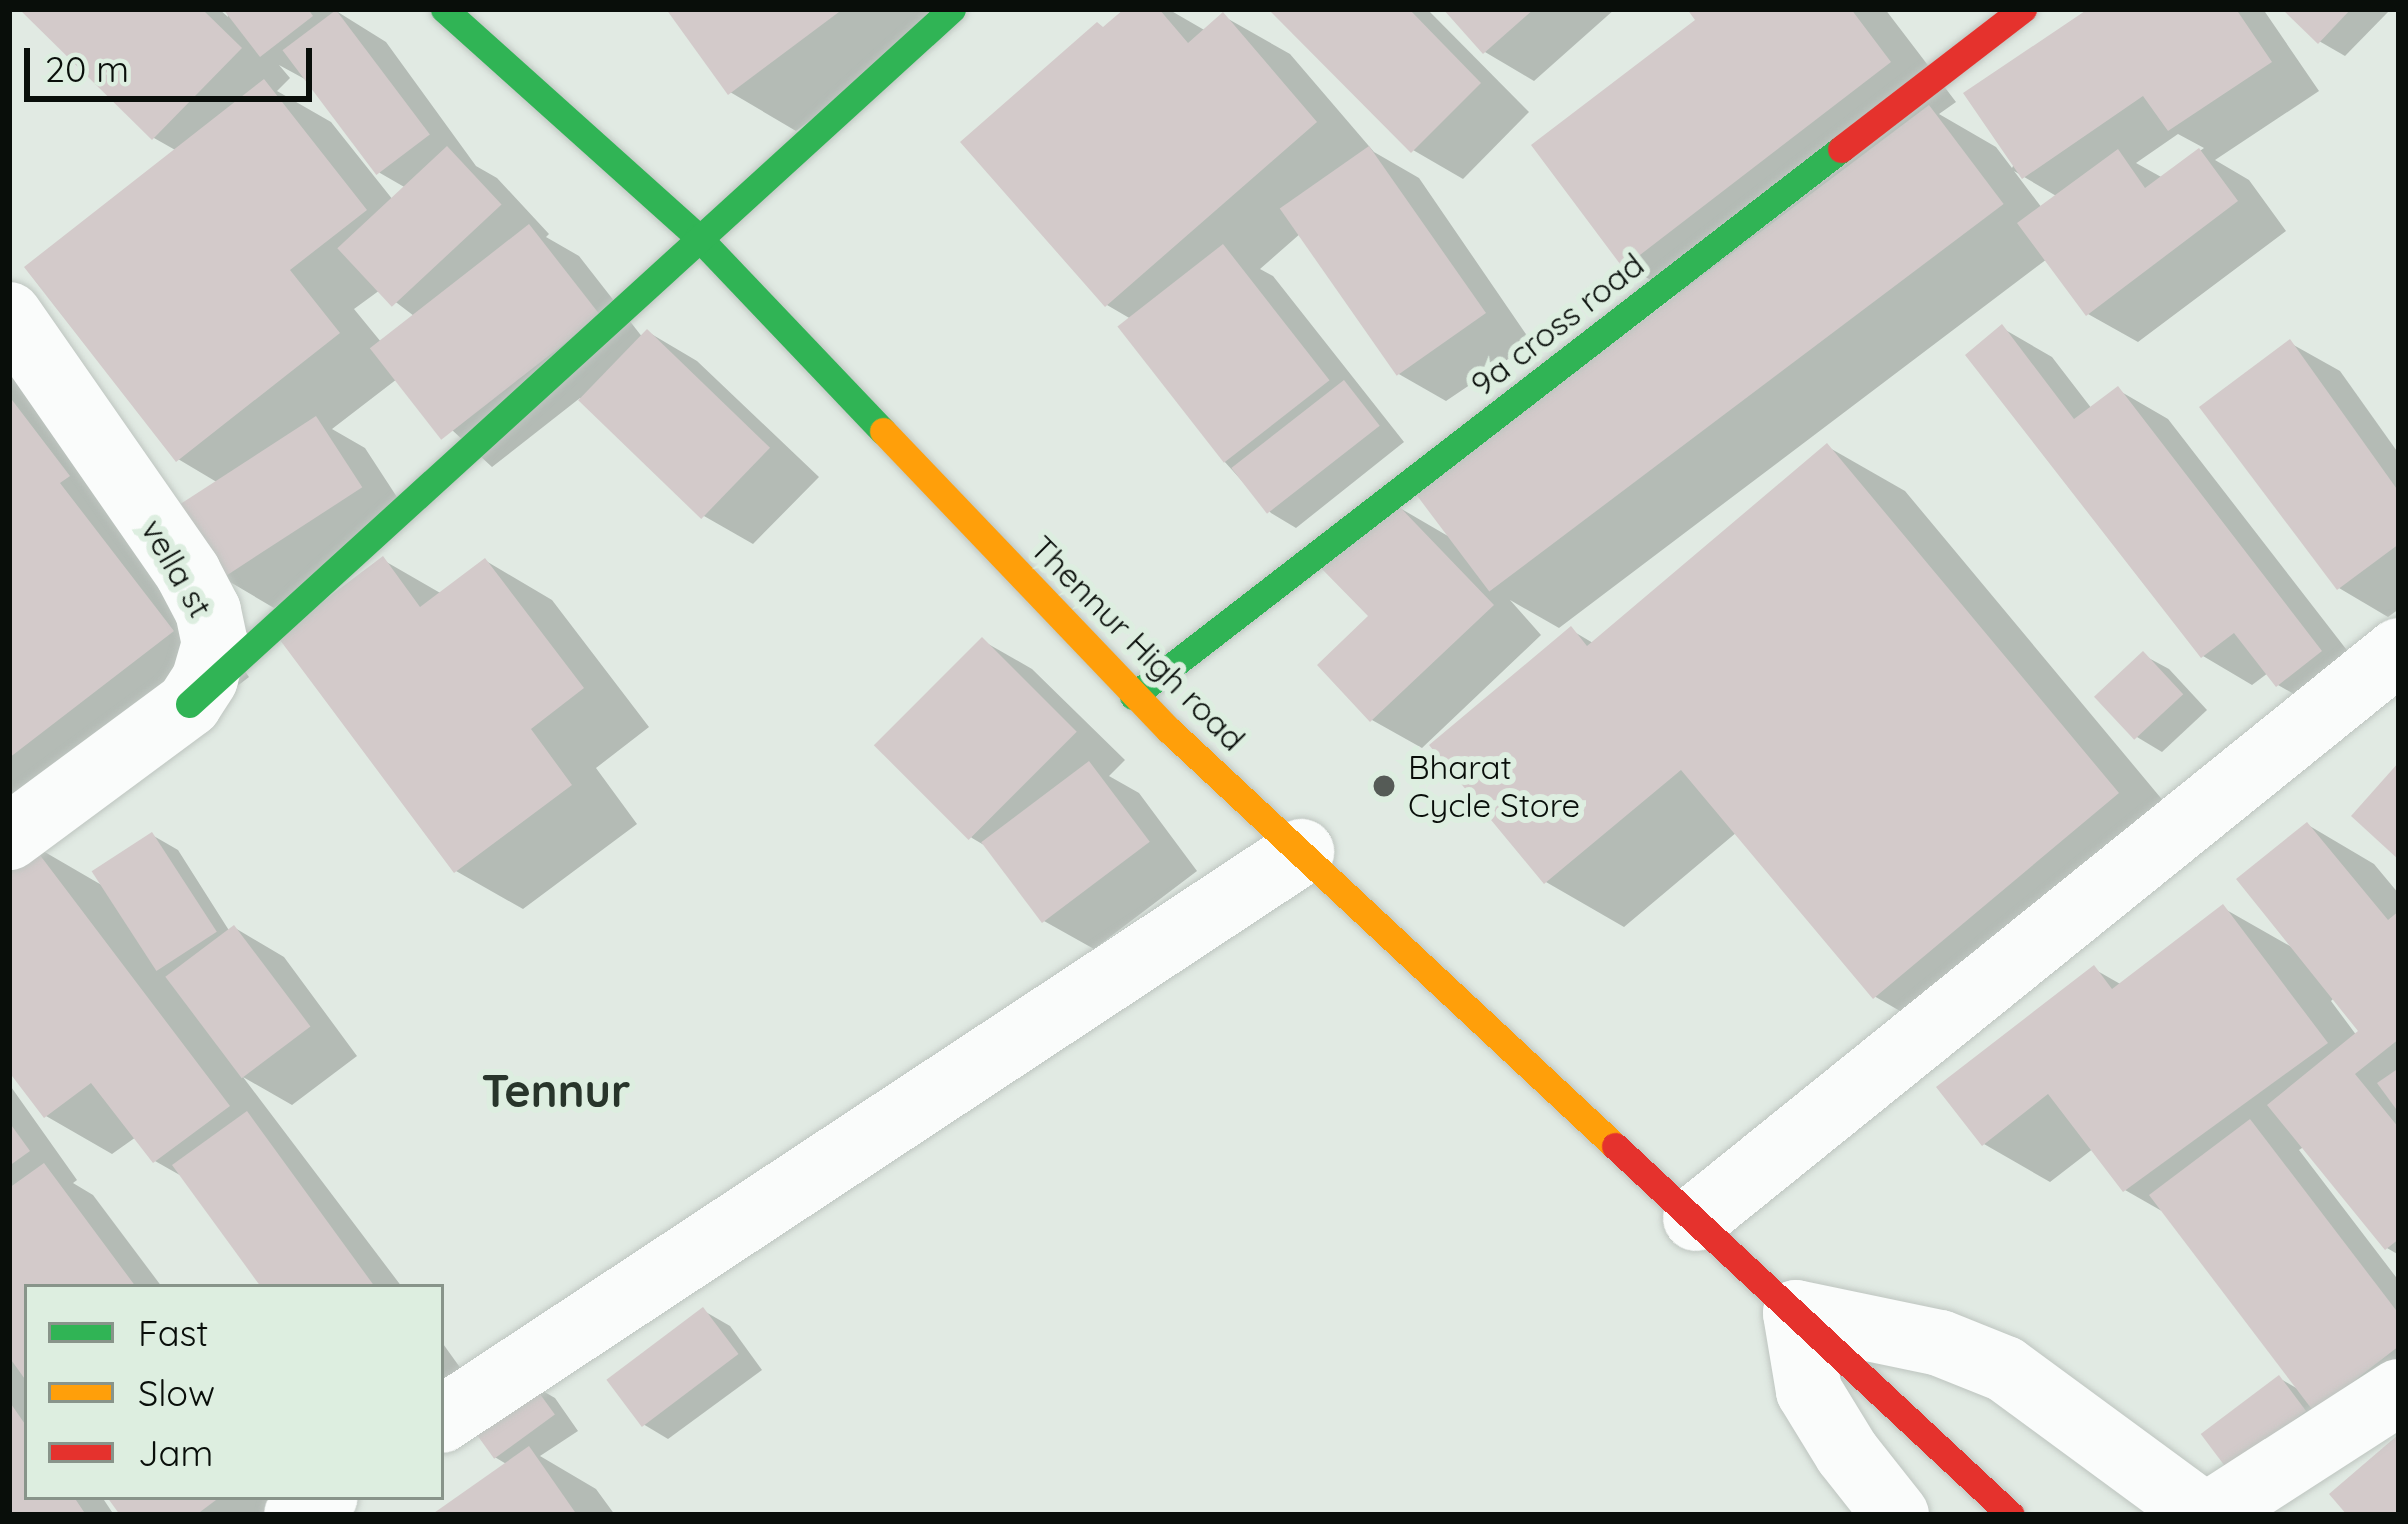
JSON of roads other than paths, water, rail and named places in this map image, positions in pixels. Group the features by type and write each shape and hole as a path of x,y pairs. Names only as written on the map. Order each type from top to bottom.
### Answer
{"main road":[{"name":"Thennur High road","path":"444,9 698,237 1133,695 2011,1515"},
{"path":"189,704 952,9"},
{"name":"9a cross road","path":"1133,695 2024,9"}],"street":[{"name":"vella st","path":"9,315 208,611 215,643 205,679 189,704 9,837"},
{"path":"1696,1218 2399,651"},
{"path":"444,1418 1301,852"},
{"path":"1896,1515 1847,1453 1809,1390 1796,1313 1940,1343 2005,1369 2206,1515 2399,1392"}],"place":[{"name":"Bharat Cycle Store","path":"1384,786"}],"district":[{"name":"Tennur","path":"556,1091"}]}
